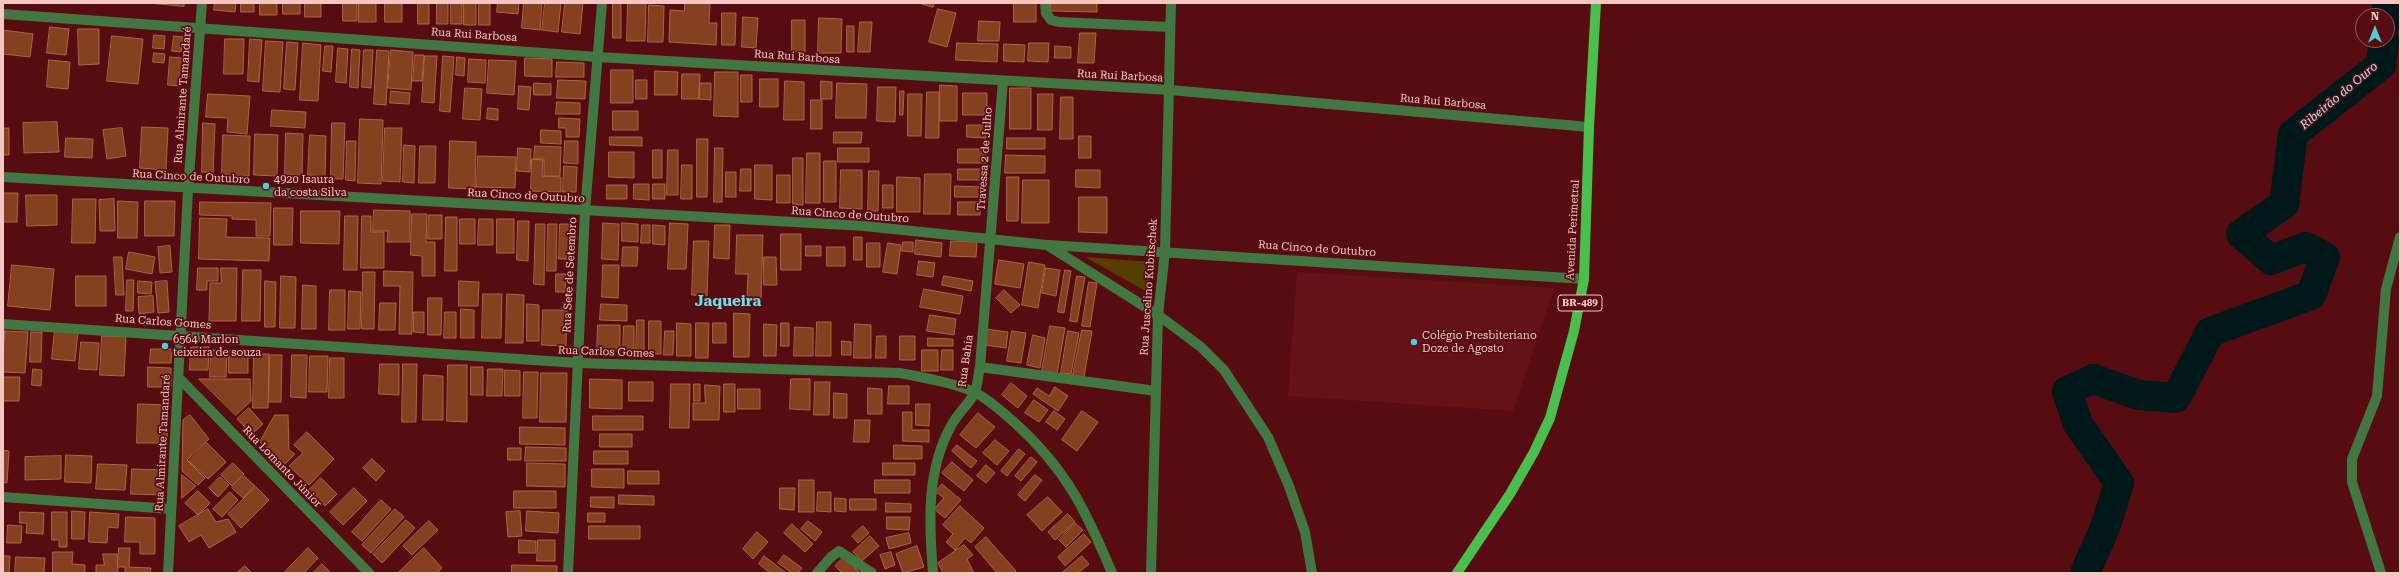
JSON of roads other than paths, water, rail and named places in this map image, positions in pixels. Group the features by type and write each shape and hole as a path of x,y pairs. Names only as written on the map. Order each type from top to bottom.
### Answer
{"main road":[{"name":"Avenida Perimetral","path":"1457,573 1510,494 1534,452 1550,418 1574,331 1584,279 1589,127 1596,3"}],"street":[{"name":"Rua Almirante Tamandaré","path":"168,573 188,190 202,3"},
{"name":"Rua Sete de Setembro","path":"568,573 585,211 602,3"},
{"path":"1045,3 1046,13 1051,20 1059,22 1170,27"},
{"name":"Rua Juscelino Kubitschek","path":"1150,573 1158,316 1165,251 1171,3"},
{"name":"Rua Rui Barbosa","path":"3,14 598,56 1170,90 1589,127"},
{"name":"Travessa 2 de Julho","path":"991,238 1003,81"},
{"name":"Rua Cinco de Outubro","path":"3,177 188,190 864,226 1047,245 1165,251 1584,279"},
{"path":"2381,573 2352,482 2352,459 2377,396 2386,289 2400,237"},
{"name":"Rua Bahia","path":"933,573 931,539 932,492 937,459 951,426 975,393 980,366 991,238"},
{"name":"Rua Cinco de Outubro","path":"1047,245 1158,316 1201,347 1224,370 1268,437 1289,486 1305,532 1312,573"},
{"name":"Rua Carlos Gomes","path":"3,324 578,363 900,373 939,381 975,393 1003,412 1024,431 1061,472 1088,517 1112,573"},
{"path":"980,366 1156,391"},
{"name":"Rua Lomanto Júnior","path":"179,378 369,573"},
{"path":"3,497 171,509"},
{"path":"817,573 830,557 839,551 872,573"}],"waterway":[{"name":"Ribeirão do Ouro","path":"2387,3 2389,4 2389,8"},
{"name":"Ribeirão do Ouro","path":"2085,573 2106,525 2119,483 2078,424 2067,391 2093,379 2139,395 2176,398 2210,332 2311,295 2325,257 2306,247 2271,260 2241,234 2284,204 2293,134 2381,65 2383,48"}],"place":[{"name":"4920 Isaura da costa Silva","path":"266,186"},
{"name":"Colégio Presbiteriano Doze de Agosto","path":"1414,342"},
{"name":"6564 Marlon teixeira de souza","path":"165,346"}],"district":[{"name":"Jaqueira","path":"728,302"}]}
